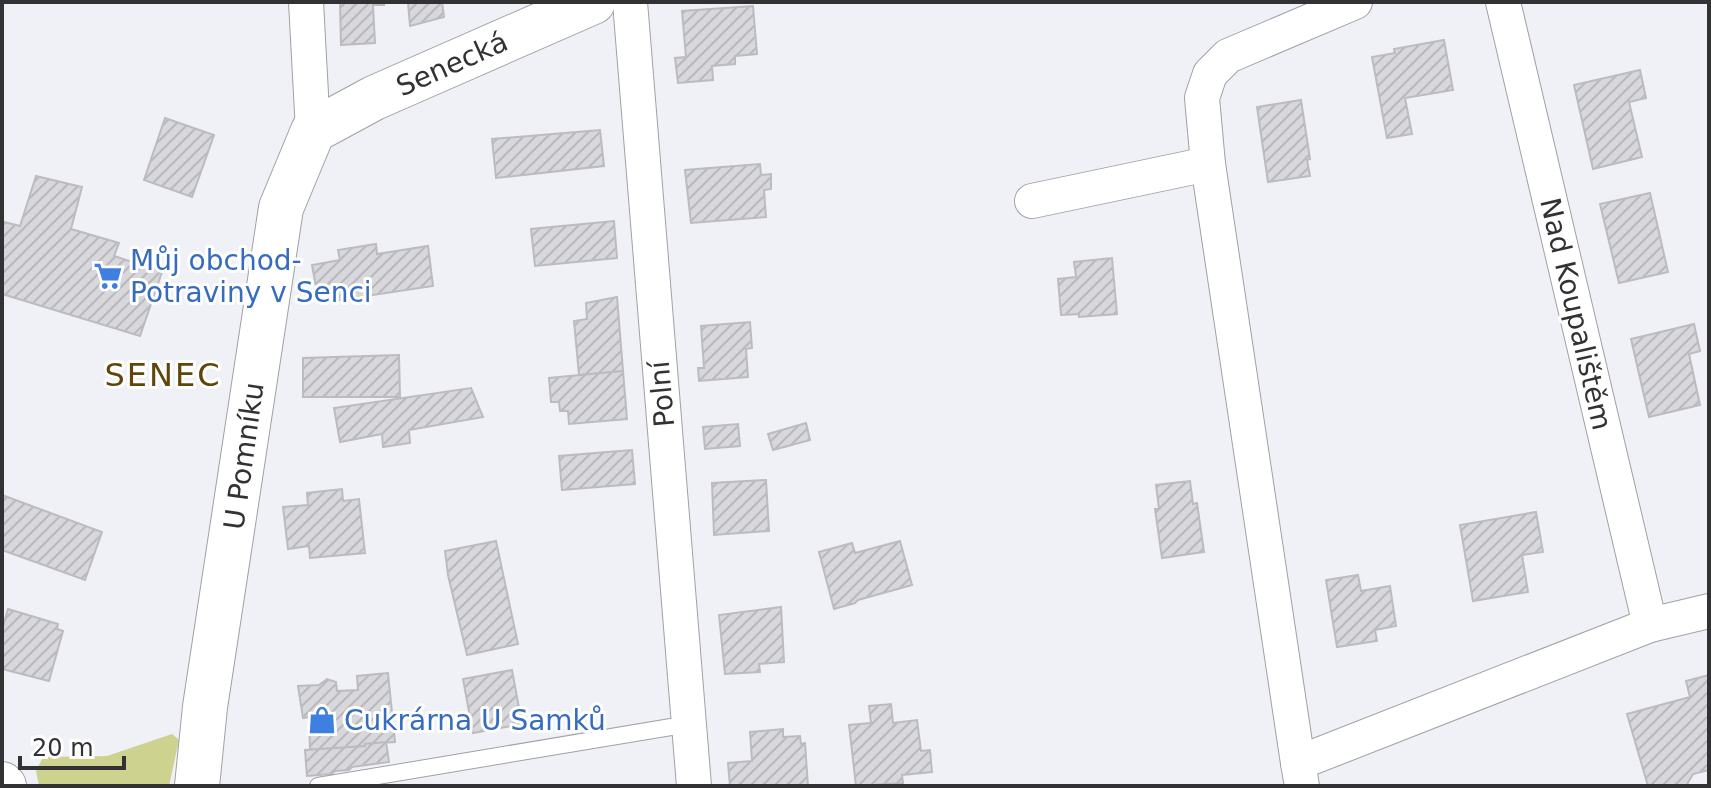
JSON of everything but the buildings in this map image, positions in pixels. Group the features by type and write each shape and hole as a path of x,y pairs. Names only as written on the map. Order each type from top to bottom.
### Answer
{"street":[{"path":"306,2 313,131"},
{"name":"Senecká","path":"313,131 374,98 593,2"},
{"name":"Polní","path":"630,2 694,786"},
{"path":"1355,2 1228,56 1210,74 1202,98 1208,164 1300,774 1650,625 1709,611"},
{"name":"Nad Koupalištěm","path":"1503,2 1650,625"},
{"name":"U Pomníku","path":"197,786 205,707 281,208 313,131"},
{"path":"1032,201 1208,164"}],"lane":[{"path":"318,786 689,724"}],"green space":[{"path":"172,734 179,740 169,786 39,786 36,771 43,757 107,756"}],"place":[{"name":"Můj obchod- Potraviny v Senci","path":"108,276"},
{"name":"Cukrárna U Samků","path":"322,720"}],"district":[{"name":"SENEC","path":"163,375"}]}
